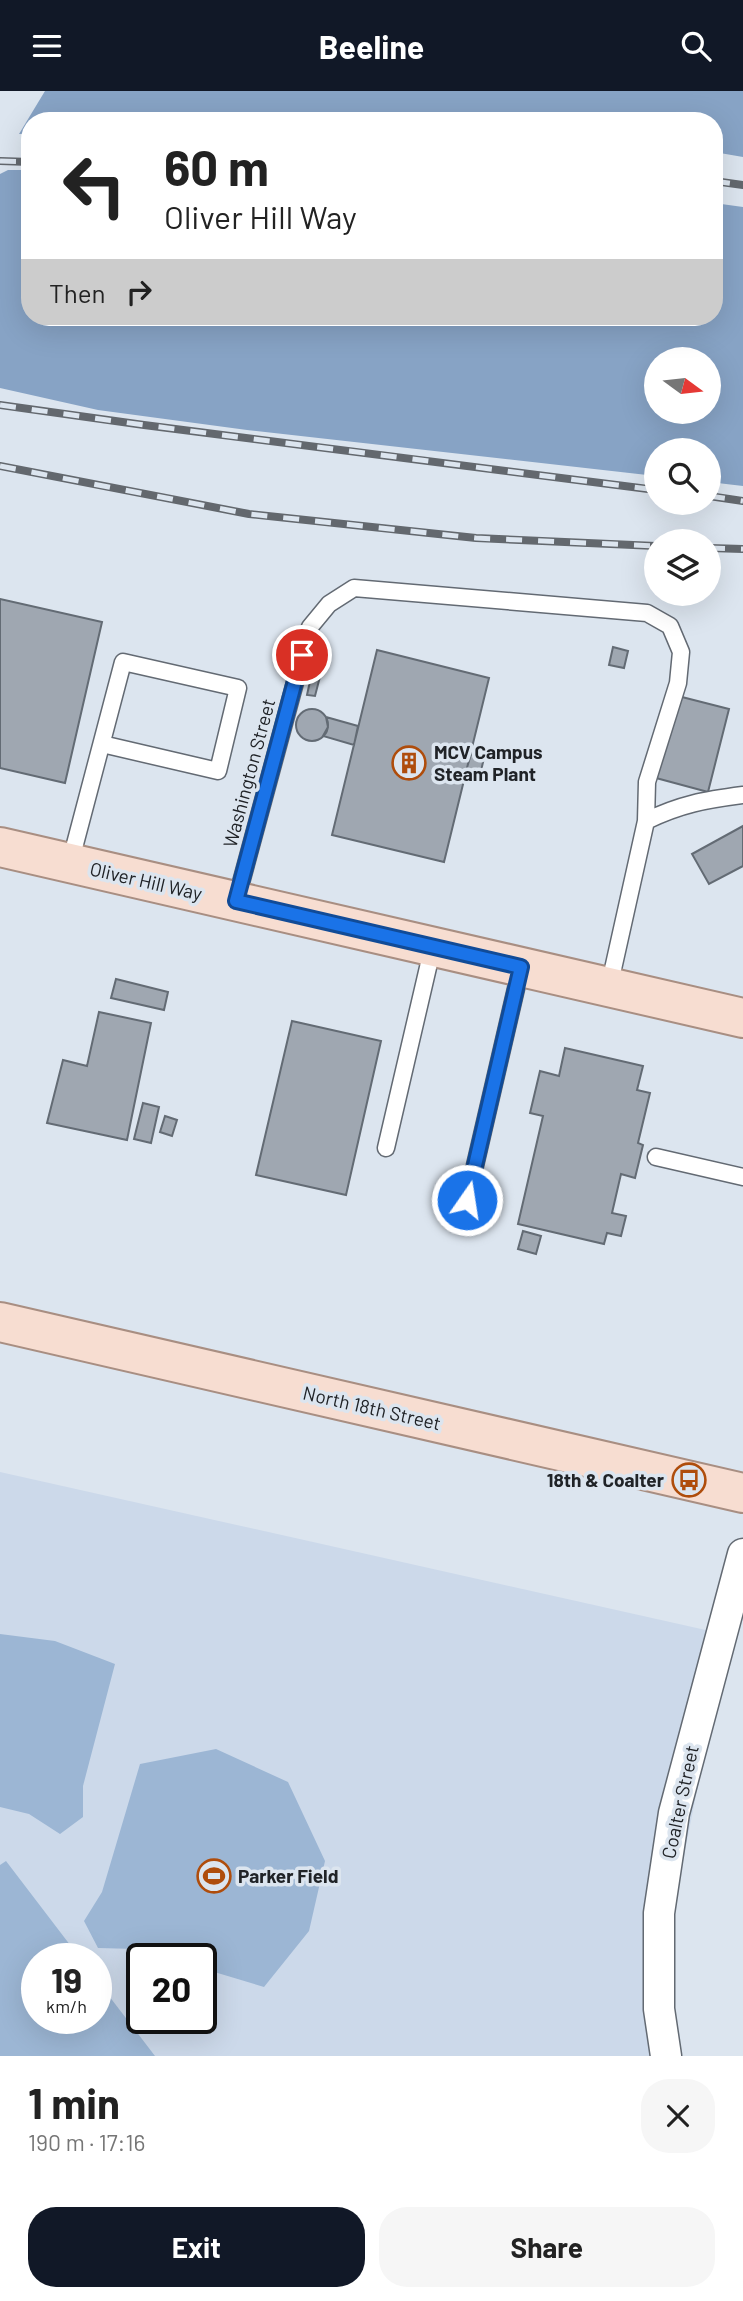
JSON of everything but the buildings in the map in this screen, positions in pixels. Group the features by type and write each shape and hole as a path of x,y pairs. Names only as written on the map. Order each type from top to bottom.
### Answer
{"main road":[{"name":"Oliver Hill Way","path":"0,847 743,1018"},
{"name":"North 18th Street","path":"0,1322 743,1493"}],"street":[{"name":"Coalter Street","path":"666,2056 659,2009 659,1913 674,1813 743,1554"}],"lane":[{"name":"Washington Street","path":"236,901 310,627 329,604 354,588 647,613 670,626 681,652 678,683 647,782 646,821 609,987"},
{"path":"69,863 123,662 238,688 218,771 102,744"},
{"path":"646,821 692,802 743,795"},
{"path":"386,1148 433,947"},
{"path":"467,1200 521,967"},
{"path":"656,1157 743,1177"}],"shaded area":[{"path":"45,91 743,91 743,157 723,154 723,112 32,112"},
{"path":"8,170 21,170 21,326 723,326 723,204 743,207 743,486 721,483 721,438 644,438 644,475 247,430 98,410 0,388 0,174"},
{"path":"0,1472 728,1635 672,1916 667,2056 0,2056"},
{"path":"0,1634 55,1641 115,1664 83,1786 83,1817 60,1834 29,1814 0,1807"},
{"name":"Parker Field","path":"216,1749 288,1782 325,1861 309,1931 264,1987 217,1973 217,1943 126,1943 126,1949 112,1948 112,1943 95,1943 84,1921 102,1892 140,1764"},
{"path":"6,1861 69,1943 21,1943 21,2034 112,2034 112,2000 126,2018 126,2034 138,2034 155,2056 0,2056 0,1865"}],"railway":[{"path":"0,161 21,162"},
{"path":"723,182 743,185"},
{"path":"0,405 644,488"},
{"path":"0,466 249,514 476,538 644,545"},
{"path":"721,498 743,501"},
{"path":"721,548 743,549"}],"place":[{"name":"MCV Campus Steam Plant","path":"409,763"},
{"name":"18th & Coalter","path":"689,1480"},
{"name":"Parker Field","path":"214,1876"}],"route":[{"path":"302,655 236,901 521,967 467,1200"}]}
